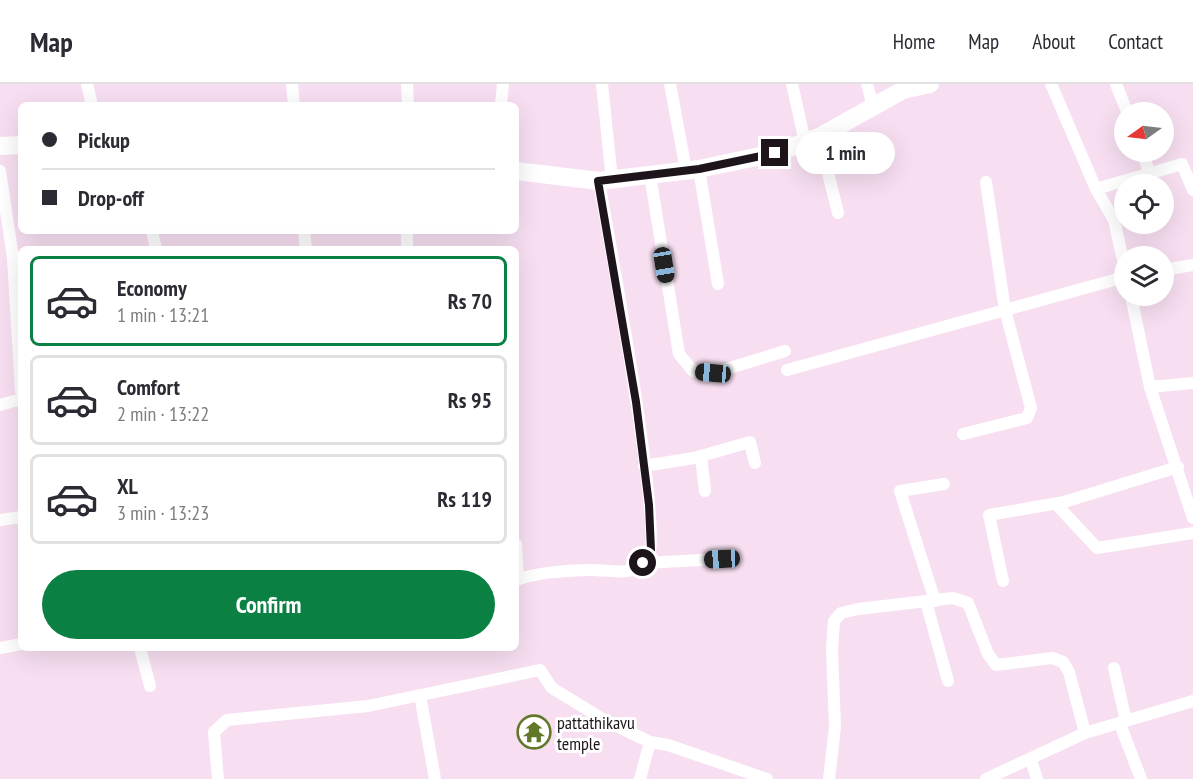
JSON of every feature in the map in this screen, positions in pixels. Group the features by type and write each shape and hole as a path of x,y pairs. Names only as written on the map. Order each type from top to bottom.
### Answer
{"street":[{"path":"87,84 91,102"},
{"path":"292,84 294,102"},
{"path":"407,84 408,102"},
{"path":"501,102 503,84"},
{"path":"519,578 570,571 613,571 637,568 649,559 651,550 644,466 605,180 602,84"},
{"path":"670,84 693,170 718,284"},
{"path":"792,84 838,213"},
{"path":"867,84 873,106"},
{"path":"519,171 605,180 693,170 775,153 812,140 903,90 930,84"},
{"path":"1051,84 1096,189 1114,220 1120,246"},
{"path":"1116,84 1123,102"},
{"path":"0,146 18,145"},
{"path":"1146,162 1150,174 1182,164 1193,190"},
{"path":"0,171 17,274 18,303"},
{"path":"650,175 678,354 693,371 713,373 784,351"},
{"path":"963,434 1027,418 1031,408 1005,310 986,182"},
{"path":"1096,189 1114,184"},
{"path":"1174,268 1193,265"},
{"path":"787,370 1114,281"},
{"path":"1133,306 1150,387 1193,518"},
{"path":"1150,387 1193,383"},
{"path":"0,405 18,400"},
{"path":"644,466 700,456 750,442 756,463"},
{"path":"700,456 705,491"},
{"path":"1003,581 989,516 1056,504 1178,467"},
{"path":"944,484 900,491 931,601 948,681"},
{"path":"1056,504 1097,548 1193,533"},
{"path":"0,520 18,517"},
{"path":"643,563 722,559"},
{"path":"829,779 835,727 832,649 834,621 841,613 858,609 953,598 968,603 988,654 996,665 1052,658 1063,662 1069,672 1085,733"},
{"path":"0,648 18,645"},
{"path":"141,651 150,686"},
{"path":"1114,668 1123,722 1141,779"},
{"path":"218,779 214,732 227,720 368,706 540,670 552,688 606,722 650,742 668,745 734,774 767,779"},
{"path":"420,695 435,779"},
{"path":"986,779 1085,733 1193,701"},
{"path":"640,779 650,742"},
{"path":"1031,760 1037,779"}],"place":[{"name":"pattathikavu temple","path":"534,732"}],"route":[{"path":"643,563 649,559 651,550 649,505 636,402 598,181 699,169 775,153"}]}
